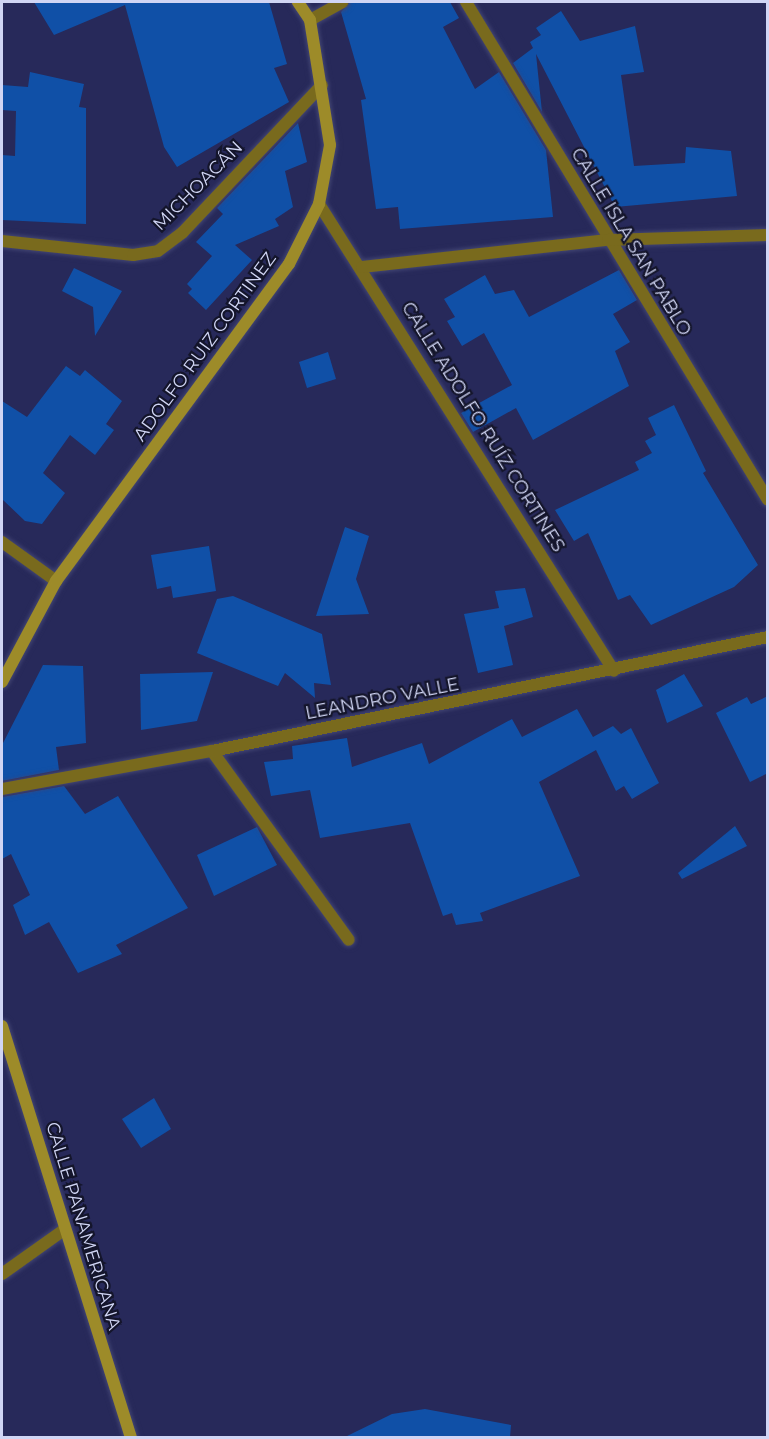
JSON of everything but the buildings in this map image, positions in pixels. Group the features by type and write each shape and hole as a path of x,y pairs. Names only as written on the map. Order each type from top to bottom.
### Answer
{"main road":[{"name":"ADOLFO RUIZ CORTINEZ","path":"2,682 56,581 289,264 319,204 330,145 310,20 298,2"},
{"name":"CALLE PANAMERICANA","path":"2,1026 126,1435"}],"street":[{"path":"310,20 342,2"},
{"name":"CALLE ISLA SAN PABLO","path":"466,2 608,240 768,500"},
{"name":"MICHOACÁN","path":"2,241 133,255 158,251 183,232 322,85"},
{"name":"CALLE ADOLFO RUÍZ CORTINES","path":"319,204 362,267 614,671"},
{"path":"362,267 608,240 768,235"},
{"path":"2,542 56,581"},
{"name":"LEANDRO VALLE","path":"2,789 212,751 614,671 768,637"},
{"path":"212,751 349,940"},
{"path":"2,1274 65,1229"}]}
